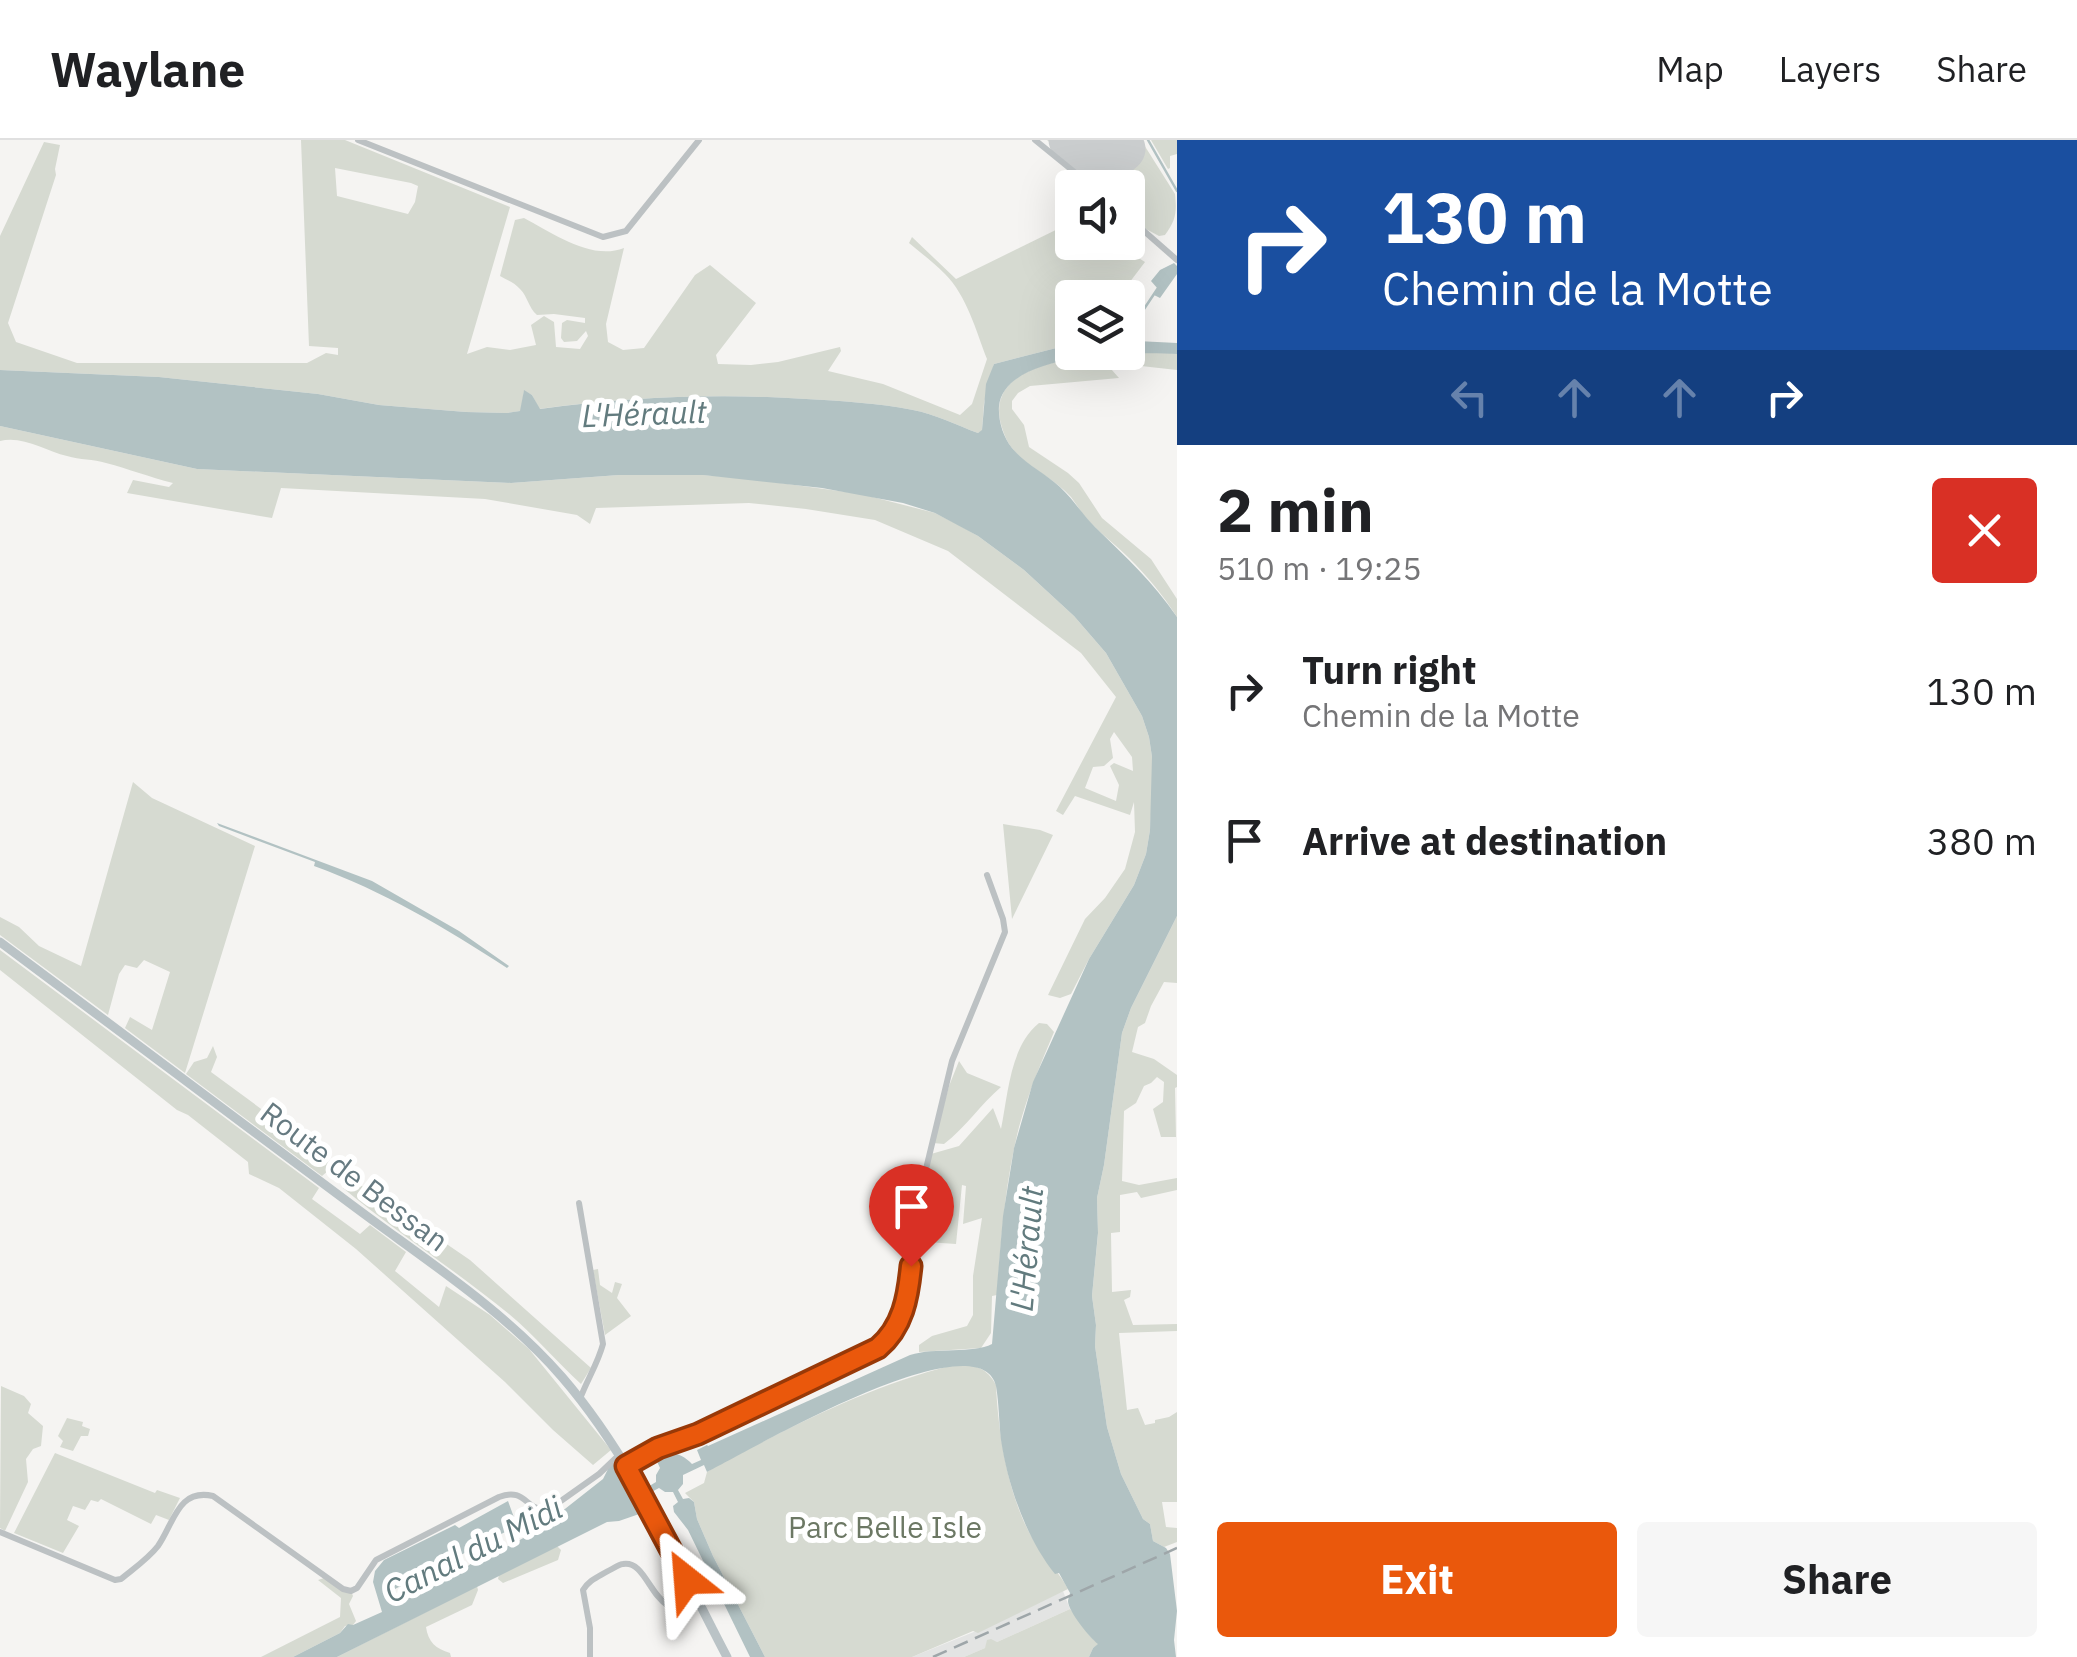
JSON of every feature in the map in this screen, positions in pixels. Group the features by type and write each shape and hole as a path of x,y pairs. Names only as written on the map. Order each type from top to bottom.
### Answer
{"main road":[{"name":"Route de Bessan","path":"0,942 514,1328 579,1397 619,1455 727,1657"}],"street":[{"path":"358,140 603,237 626,231 699,140"},
{"path":"1035,140 1072,170"},
{"path":"1145,232 1176,258"},
{"path":"626,1466 869,1353 895,1329 909,1292 924,1173 952,1061 1005,932 987,875"},
{"path":"579,1204 603,1344 579,1397"},
{"path":"0,1532 116,1580 157,1546 188,1498 200,1493 213,1496 351,1591 376,1560 499,1497 517,1494 536,1508 551,1508 619,1455"},
{"path":"590,1657 590,1628 583,1590 619,1565 627,1563 634,1567 665,1604 686,1610 700,1604"}],"shaded area":[{"path":"1063,1591 1070,1609 993,1641 985,1648 964,1657 912,1657 991,1625"}],"green space":[{"path":"301,140 345,140 510,207 467,354 487,347 510,350 536,345 531,325 544,316 554,322 556,347 580,349 588,336 586,331 577,341 564,342 562,323 585,323 585,318 537,315 523,292 500,276 515,220 524,218 586,248 624,248 606,324 608,342 623,350 644,348 695,275 710,265 756,303 716,355 718,364 778,362 840,347 828,371 883,384 960,415 972,404 987,359 959,293 945,274 909,243 912,237 956,279 1055,230 1055,260 1145,262 1131,280 1055,280 1055,348 994,364 982,431 978,433 921,412 833,401 672,397 539,409 532,395 524,391 521,411 466,412 159,377 0,370 0,236 44,142 60,145 56,175 8,323 16,342 77,363 307,363 326,353 338,355 338,348 309,346","holes":["335,168 418,186 408,214 337,196"]},
{"path":"1047,140 1141,140 1175,194 1175,216 1165,235 1145,229 1145,170 1082,170"},
{"path":"1151,140 1177,140 1177,154 1170,156 1170,168 1168,169"},
{"path":"1145,350 1177,354 1177,370 1145,366"},
{"path":"1055,362 1055,370 1112,370 1119,378 1030,386 1018,393 1012,409 1024,425 1029,447 1079,483 1102,518 1151,559 1177,599 1177,617 1148,579 1089,521 1071,497 1018,455 1008,442 1000,420 1000,401 1008,386"},
{"path":"0,426 197,469 511,483 619,475 743,478 861,494 935,513 978,536 1024,570 1074,616 1106,653 1142,716 1149,737 1152,799 1146,854 1134,885 1071,994 1060,998 1048,995 1085,919 1125,869 1135,832 1134,802 1130,815 1075,796 1063,815 1056,811 1116,697 1081,653 948,551 875,520 749,503 596,508 590,524 577,515 485,499 281,488 272,518 127,493 133,480 169,487 173,483 25,442 0,441","holes":["1114,732 1132,757 1133,771 1114,763 1110,766 1119,785 1116,801 1085,788 1093,767 1104,766 1113,758 1110,739"]},
{"path":"133,782 152,798 255,846 185,1073 125,1028 130,1017 152,1030 170,972 144,960 137,968 125,965 108,1015 0,935 0,917 19,927 39,946 81,966"},
{"path":"1003,824 1053,835 1012,919"},
{"path":"1177,916 1177,983 1164,982 1145,1023 1138,1027 1132,1052 1154,1059 1177,1075 1176,1137 1161,1137 1153,1109 1163,1102 1164,1082 1157,1077 1144,1086 1136,1103 1124,1111 1122,1181 1139,1185 1177,1178 1177,1190 1141,1198 1137,1192 1120,1195 1120,1232 1111,1233 1112,1292 1131,1290 1130,1297 1124,1300 1133,1325 1177,1324 1177,1331 1119,1333 1127,1410 1138,1408 1145,1425 1177,1412 1177,1502 1162,1502 1166,1527 1177,1528 1177,1542 1164,1547 1153,1541 1150,1524 1143,1519 1121,1474 1107,1427 1092,1296 1097,1198 1122,1033"},
{"path":"0,950 319,1188 312,1199 360,1234 370,1225 406,1252 395,1271 439,1307 446,1286 490,1315 529,1349 611,1450 593,1465 356,1249 279,1188 249,1174 248,1162 0,970"},
{"path":"1039,1023 1047,1024 1054,1032 1026,1103 1014,1148 997,1295 992,1296 991,1333 981,1348 919,1352 919,1345 932,1336 967,1326 973,1315 973,1276 982,1218 963,1224 966,1186 962,1185 956,1244 926,1242 932,1182 941,1183 927,1180 931,1154 959,1146 993,1108 1001,1129 1016,1058"},
{"path":"213,1046 217,1057 211,1072 336,1164 322,1176 186,1074 194,1062 207,1058"},
{"path":"959,1061 967,1073 1001,1087 944,1144 933,1143 949,1086"},
{"path":"350,1178 470,1260 591,1368 581,1384 509,1314 343,1188"},
{"path":"598,1269 600,1285 612,1293 615,1282 622,1284 617,1298 631,1316 605,1335 593,1270"},
{"name":"Parc Belle Isle","path":"953,1365 978,1368 996,1385 1002,1446 1019,1509 1036,1544 1068,1589 978,1633 973,1631 912,1657 765,1657 713,1556 694,1502 685,1493 704,1483 707,1472 716,1466 803,1422 891,1384"},
{"path":"1,1386 24,1396 31,1404 28,1413 43,1426 41,1446 26,1459 28,1482 5,1531 0,1528"},
{"path":"67,1418 83,1422 82,1426 90,1429 73,1451 60,1447 63,1441 58,1436"},
{"path":"55,1453 155,1493 157,1490 180,1498 169,1520 156,1515 151,1524 101,1499 91,1500 85,1510 73,1506 67,1520 79,1526 63,1553 14,1533"},
{"path":"557,1546 561,1550 558,1560 503,1583 498,1579 499,1575"},
{"path":"327,1577 351,1591 349,1604 356,1621 353,1625 293,1657 261,1657 340,1617 341,1598 318,1580"},
{"path":"477,1586 472,1605 426,1627 433,1644 451,1657 337,1657"},
{"path":"1070,1609 1099,1644 1089,1657 964,1657 985,1648 987,1640 997,1642"}],"water":[{"path":"1174,263 1177,274 1160,298 1154,295 1158,289 1151,281 1160,270"},
{"path":"1145,341 1177,343 1177,354 1145,354"},
{"name":"L'Hérault","path":"1055,348 1055,363 1024,374 1007,388 999,406 1004,434 1023,459 1065,492 1177,617 1177,916 1122,1033 1097,1198 1092,1296 1107,1427 1121,1474 1143,1519 1150,1524 1153,1541 1170,1554 1177,1611 1176,1657 1089,1657 1098,1644 1072,1611 1070,1593 1035,1544 1014,1493 1001,1440 996,1386 980,1369 949,1367 907,1377 859,1396 707,1472 704,1465 683,1475 678,1490 683,1499 694,1502 713,1556 765,1657 750,1657 688,1530 674,1512 673,1506 678,1502 673,1492 659,1488 638,1499 645,1512 607,1522 337,1657 293,1657 340,1633 348,1624 382,1612 373,1582 375,1571 384,1560 455,1525 459,1528 508,1501 516,1523 513,1528 395,1589 393,1594 399,1602 542,1527 603,1479 610,1465 617,1463 636,1494 656,1482 660,1468 655,1457 675,1454 692,1464 701,1460 697,1450 707,1445 910,1355 992,1344 1003,1216 1014,1148 1033,1082 1089,959 1134,885 1146,854 1152,757 1149,737 1142,716 1106,653 1074,616 1024,570 978,536 935,513 822,488 703,475 619,475 511,483 197,469 0,426 0,370 159,377 466,412 520,411 524,390 540,409 673,397 833,401 921,412 978,433 982,430 986,384 994,364"},
{"path":"217,823 372,881 459,931 509,966 389,899 314,866 315,862"}],"waterway":[{"path":"1148,140 1177,191"},
{"path":"1145,308 1158,288"}],"runway":[{"path":"1071,140 1100,169 1123,149 1116,140"}],"railway":[{"path":"933,1657 1177,1548"}],"route":[{"path":"687,1580 626,1466 878,1348 898,1323 909,1292 911,1266"}],"water label":[{"name":"Canal du Midi","path":"473,1549"}]}
